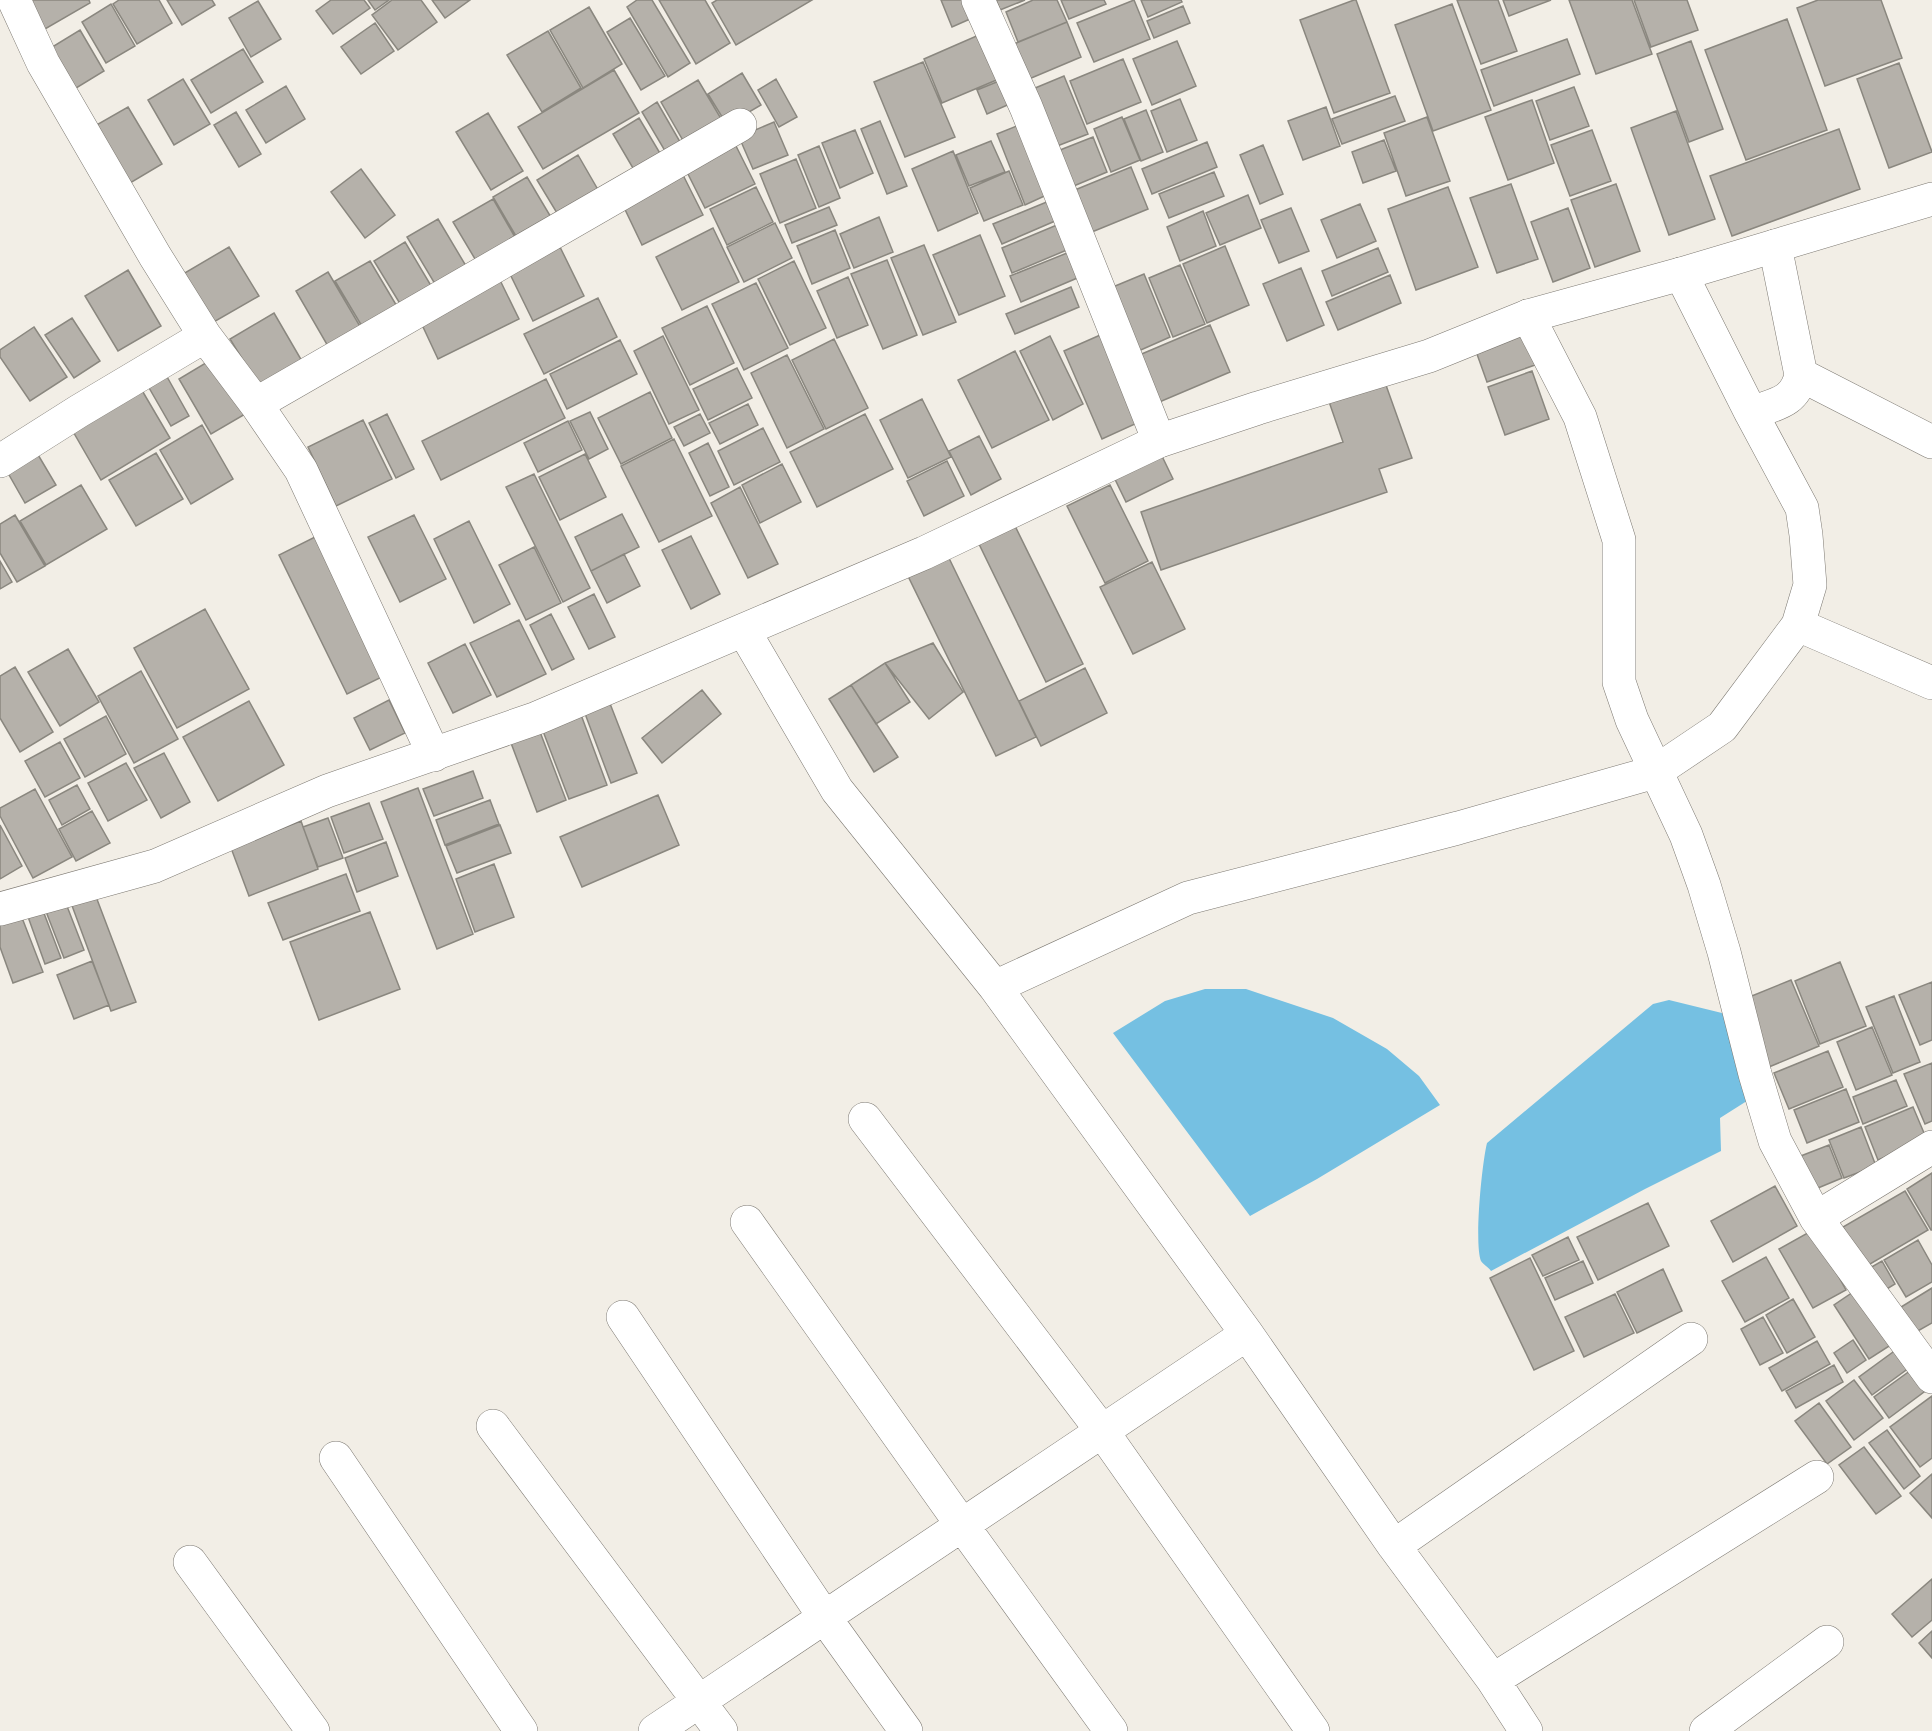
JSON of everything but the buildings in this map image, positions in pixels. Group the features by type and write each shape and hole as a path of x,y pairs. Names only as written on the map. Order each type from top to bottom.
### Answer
{"street":[{"path":"14,0 43,63 155,256 205,336 256,404 301,470 434,755"},
{"path":"978,0 1026,107 1159,441"},
{"path":"256,404 740,125"},
{"path":"0,909 155,866 327,790 537,718 924,553 1159,441 1429,356 1528,316 1682,274 1932,199"},
{"path":"1751,413 1794,395 1801,375 1775,246"},
{"path":"994,987 1188,898 1458,828 1655,772 1722,727 1798,625 1810,585 1806,535 1802,508 1751,413 1682,274"},
{"path":"1528,316 1580,417 1619,540 1619,682 1632,720 1686,835 1704,885 1775,1141 1816,1218 1932,1377"},
{"path":"0,461 205,336"},
{"path":"1801,375 1932,442"},
{"path":"1798,625 1932,683"},
{"path":"744,631 837,790 994,987 1247,1334 1394,1546 1493,1680 1526,1731"},
{"path":"865,1119 1102,1431 1313,1731"},
{"path":"1816,1218 1932,1147"},
{"path":"747,1222 962,1525 1112,1731"},
{"path":"623,1317 825,1618 906,1731"},
{"path":"655,1731 1247,1334"},
{"path":"1394,1546 1691,1339"},
{"path":"493,1426 721,1731"},
{"path":"336,1458 521,1731"},
{"path":"1493,1680 1817,1477"},
{"path":"190,1562 313,1731"},
{"path":"1706,1731 1827,1641"}],"water":[{"path":"1205,989 1246,989 1333,1018 1387,1049 1419,1076 1440,1105 1317,1179 1250,1216 1113,1033 1165,1001"},
{"path":"1669,1000 1726,1014 1750,1099 1720,1118 1721,1151 1491,1271 1481,1261 1478,1238 1481,1184 1487,1143 1653,1004"}]}
